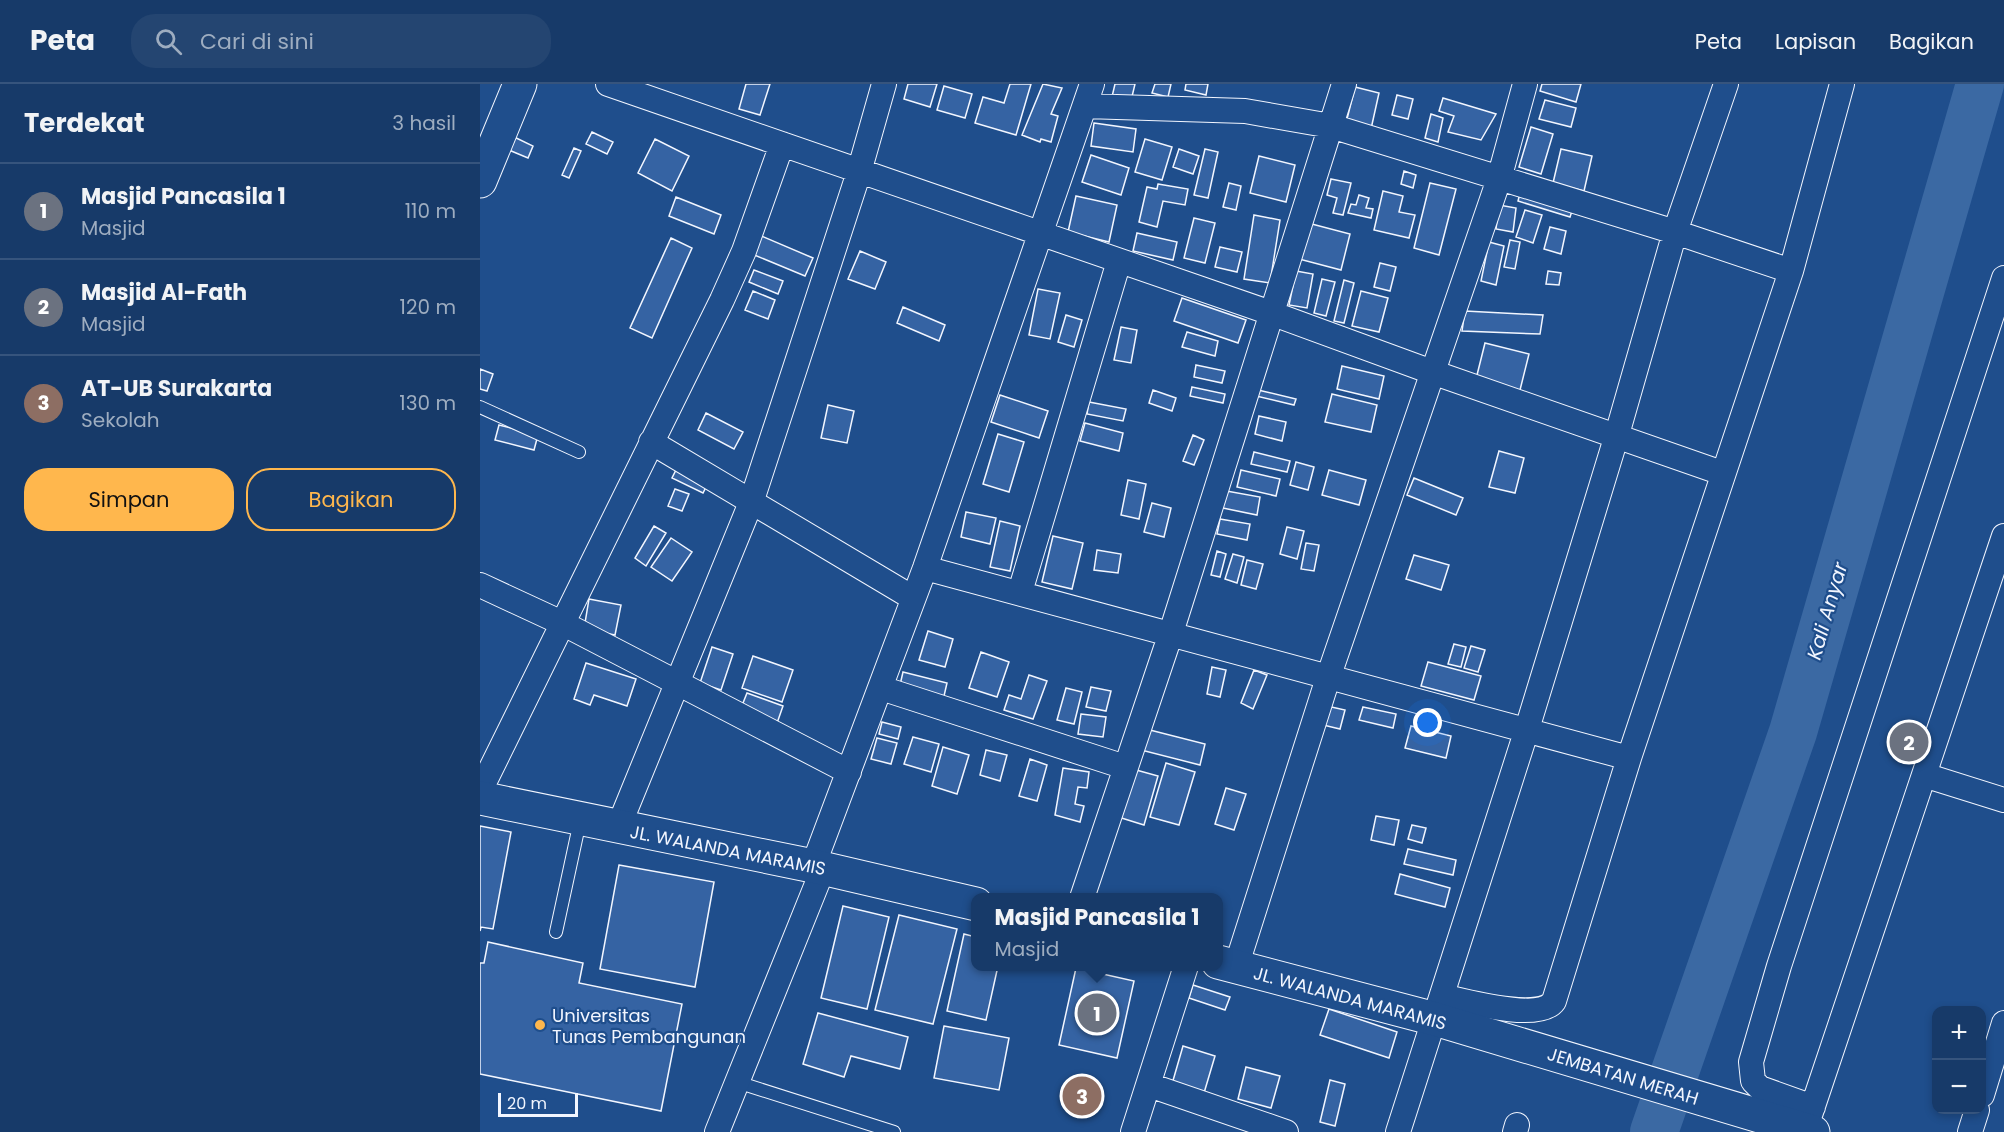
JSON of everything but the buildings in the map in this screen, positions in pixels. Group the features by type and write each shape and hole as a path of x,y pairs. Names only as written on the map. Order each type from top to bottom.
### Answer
{"street":[{"path":"480,181 486,147 520,84"},
{"path":"608,84 1271,312 1616,438 1722,473"},
{"path":"618,828 752,500 859,172 884,84"},
{"path":"1083,893 1170,636 1344,84"},
{"path":"1227,965 1328,678 1498,179 1525,84"},
{"path":"1398,1132 1527,729 1616,438 1675,232 1726,84"},
{"path":"1438,1008 1538,1010 1550,1006 1722,473 1791,271 1842,84"},
{"path":"717,1132 818,867 849,772 925,568 1089,95 1245,111 1331,126 1675,232 1791,271"},
{"path":"480,791 740,261 782,144"},
{"path":"1020,592 1119,261"},
{"path":"2004,278 1786,943 1751,1062 1753,1081 1809,1125 2004,536"},
{"path":"651,442 752,500 912,598"},
{"path":"925,568 1020,592 1170,636 1527,729 1629,758"},
{"path":"480,585 562,623 849,772"},
{"path":"881,688 1125,767"},
{"path":"1924,775 2004,800"},
{"name":"JL. WALANDA MARAMIS","path":"480,798 818,867 971,903"},
{"name":"JL. WALANDA MARAMIS","path":"1227,965 1438,1008 1481,1034"},
{"path":"1133,1132 1184,971"},
{"path":"1986,1082 2004,1023"},
{"name":"JEMBATAN MERAH","path":"1481,1034 1764,1118 1809,1125"},
{"path":"1149,1085 1287,1132"},
{"path":"1970,1132 1976,1114"}],"lane":[{"path":"480,407 579,452"},
{"path":"556,932 580,820"},
{"path":"737,1082 894,1132"}],"waterway":[{"name":"Kali Anyar","path":"1654,1132 1793,732 1980,84"}],"place":[{"name":"Masjid Al-Fath","path":"1909,742"},
{"name":"Masjid Pancasila 1","path":"1097,1013"},
{"name":"Universitas Tunas Pembangunan","path":"540,1025"},
{"name":"AT-UB Surakarta","path":"1082,1096"}]}
